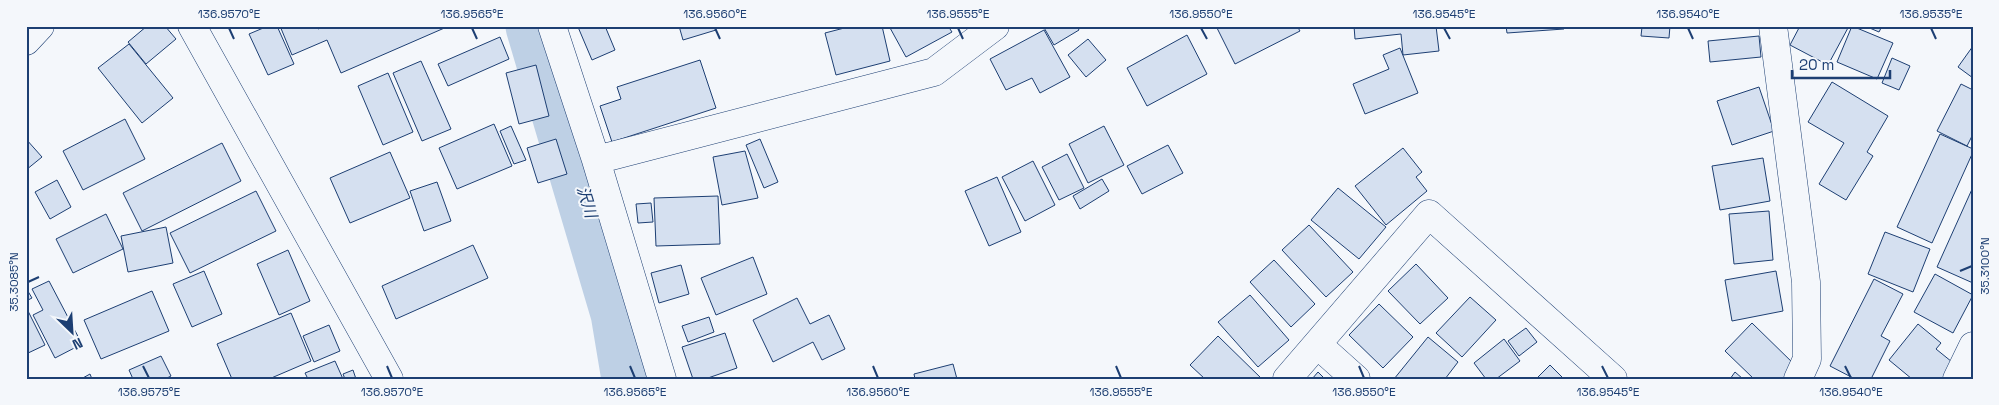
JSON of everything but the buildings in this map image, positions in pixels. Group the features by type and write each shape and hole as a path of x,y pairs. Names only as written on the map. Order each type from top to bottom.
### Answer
{"street":[{"path":"26,41 40,26"},
{"path":"192,26 389,379"},
{"path":"552,26 596,160 662,379"},
{"path":"596,160 934,72 995,26"},
{"path":"1773,26 1806,282 1807,359 1798,379"},
{"path":"1287,379 1429,214 1614,379"},
{"path":"1318,345 1356,379"},
{"path":"1957,379 1973,346"}],"waterway":[{"name":"沢川","path":"535,26 620,313 631,379"}]}
